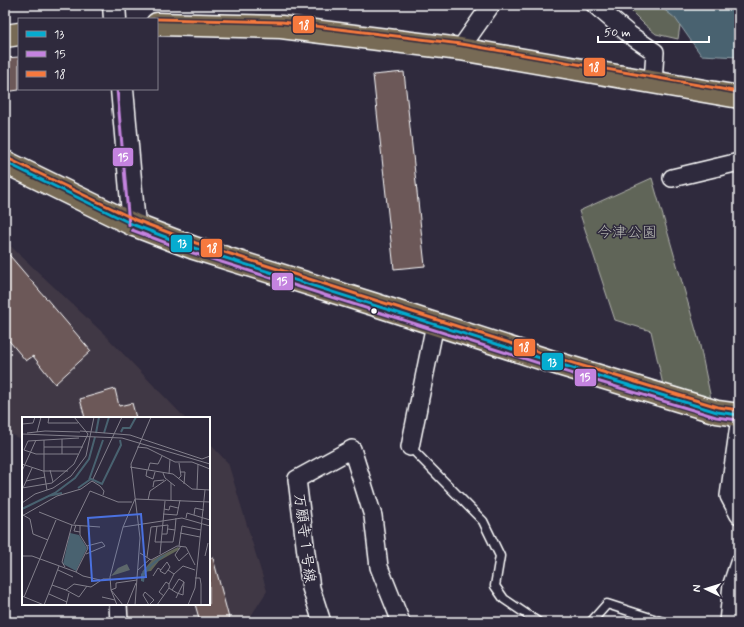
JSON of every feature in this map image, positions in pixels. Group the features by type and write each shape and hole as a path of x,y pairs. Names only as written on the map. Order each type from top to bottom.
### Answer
{"main road":[{"path":"158,24 281,28 460,49 739,97"},
{"path":"5,36 18,34"},
{"path":"5,162 134,225 194,248 559,364 717,412 739,415"}],"street":[{"path":"114,5 115,18"},
{"path":"460,49 491,5"},
{"path":"596,5 630,35 654,52 653,82"},
{"path":"122,90 134,225"},
{"path":"672,178 739,162"},
{"path":"410,447 435,324"},
{"path":"739,425 729,496 739,515"},
{"name":"万願寺１号線","path":"322,622 311,588 306,561 298,479 352,449 373,516 379,567 401,622"},
{"path":"732,621 732,584 739,563"},
{"path":"118,605 119,622"}],"lane":[{"path":"410,447 483,521 500,556 495,586 504,599 538,622"},
{"path":"591,622 607,604 664,622"}],"shaded area":[{"path":"5,241 104,334 184,417 22,417 22,440 5,432"},
{"path":"210,444 228,463 267,591 247,622 121,622 118,605 210,605"}],"green space":[{"path":"625,5 683,5 678,39 656,34"},
{"name":"今津公園","path":"652,178 699,341 711,399 663,385 651,331 615,320 579,211"}],"water":[{"path":"658,5 739,5 739,57 701,55 675,18"}],"building":[{"path":"18,57 19,90 5,92 5,58"},
{"path":"404,72 425,266 394,269 373,75"},
{"path":"5,250 91,351 55,384 33,356 26,361 5,336"},
{"path":"115,389 119,406 132,403 136,417 85,417 80,399"},
{"path":"210,558 213,558 230,622 200,622 195,605 210,605"}],"transit line":[{"name":"18","path":"158,19 282,22 461,44 739,92"},
{"name":"15","path":"117,90 129,225"},
{"name":"18","path":"7,158 136,220 196,243 560,359 718,407 739,410"},
{"name":"13","path":"5,162 134,225 194,248 559,364 717,412 739,415"},
{"name":"15","path":"132,230 193,253 557,369 716,417 738,420"}]}
